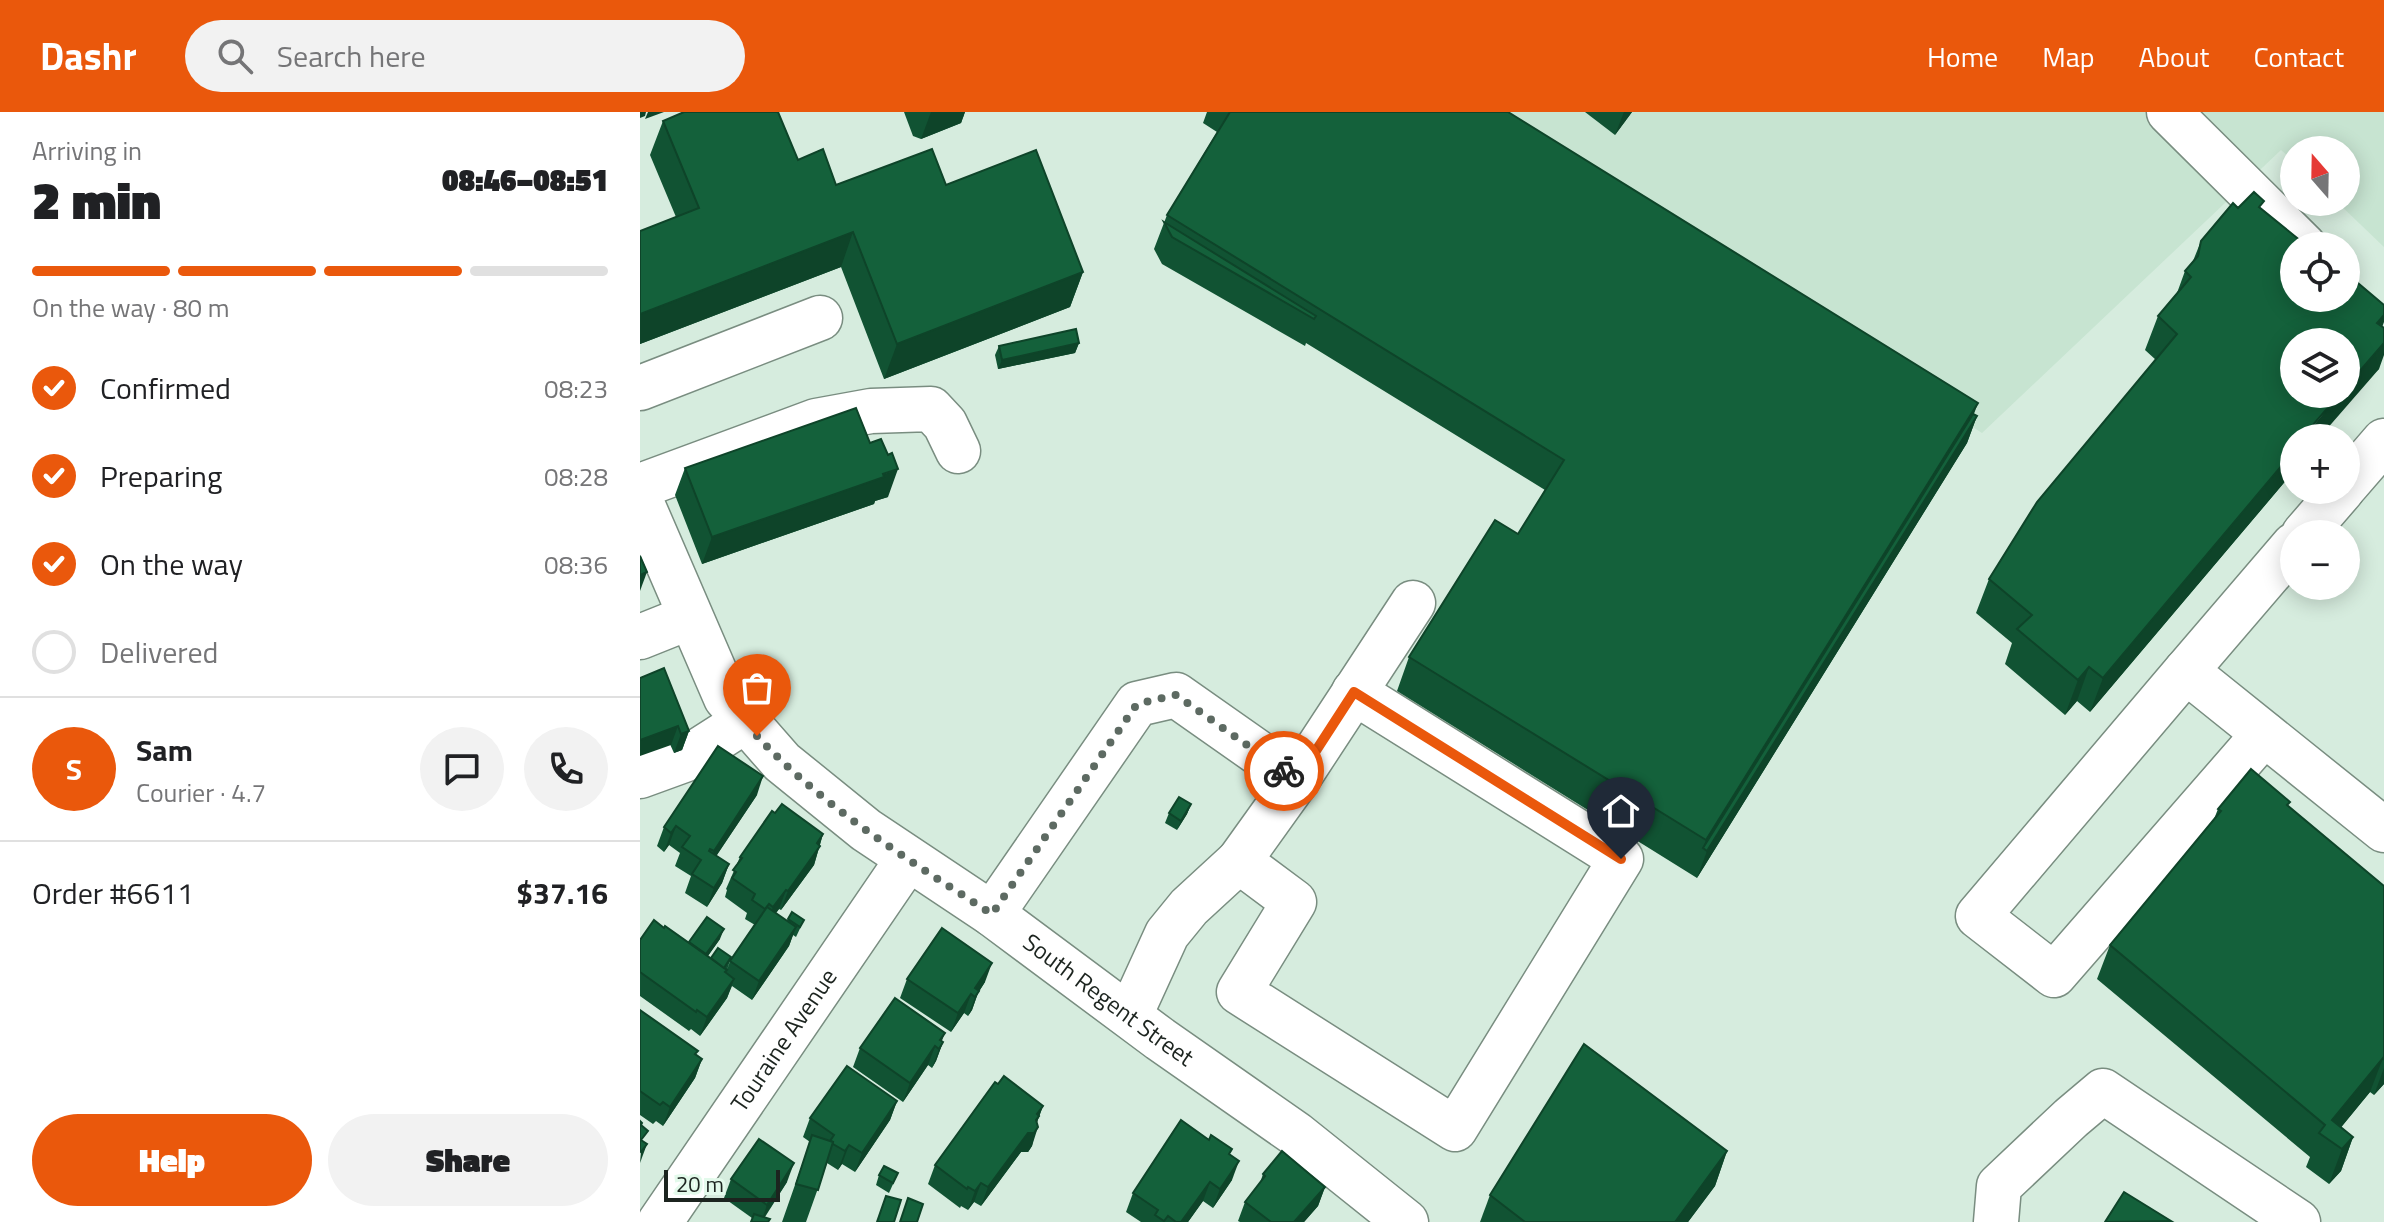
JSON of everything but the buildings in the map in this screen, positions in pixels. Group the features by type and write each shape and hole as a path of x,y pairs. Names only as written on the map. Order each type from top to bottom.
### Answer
{"street":[{"path":"2169,112 2290,232"},
{"path":"640,388 820,318"},
{"path":"640,486 816,421 871,411 931,409 945,424 958,451"},
{"path":"2360,469 2384,441"},
{"name":"South Regent Street","path":"640,499 726,698 782,762 866,830 992,914 1160,1039 1296,1134 1406,1222"},
{"path":"2316,520 2330,504"},
{"path":"2264,734 2054,975 1969,927 2280,561"},
{"path":"1130,1015 1167,934 1189,907 1239,861 1297,780 1413,603"},
{"path":"640,637 690,617"},
{"path":"2186,671 2384,830"},
{"path":"1239,861 1294,902 1239,992 1455,1129 1621,859 1354,692"},
{"path":"992,914 1137,704 1176,695 1297,780"},
{"path":"640,776 684,760 745,721"},
{"name":"Touraine Avenue","path":"660,1222 908,859"},
{"path":"1996,1222 1999,1186 2103,1091 2298,1222"}],"shaded area":[{"path":"1482,112 2384,112 2384,247 2352,216 2360,216 2360,136 2280,136 2280,151 1982,433"}],"way so far":[{"path":"757,736 782,762 866,830 992,914 1137,704 1176,695 1284,771"}],"route":[{"path":"1284,771 1297,780 1354,692 1621,859"}]}
